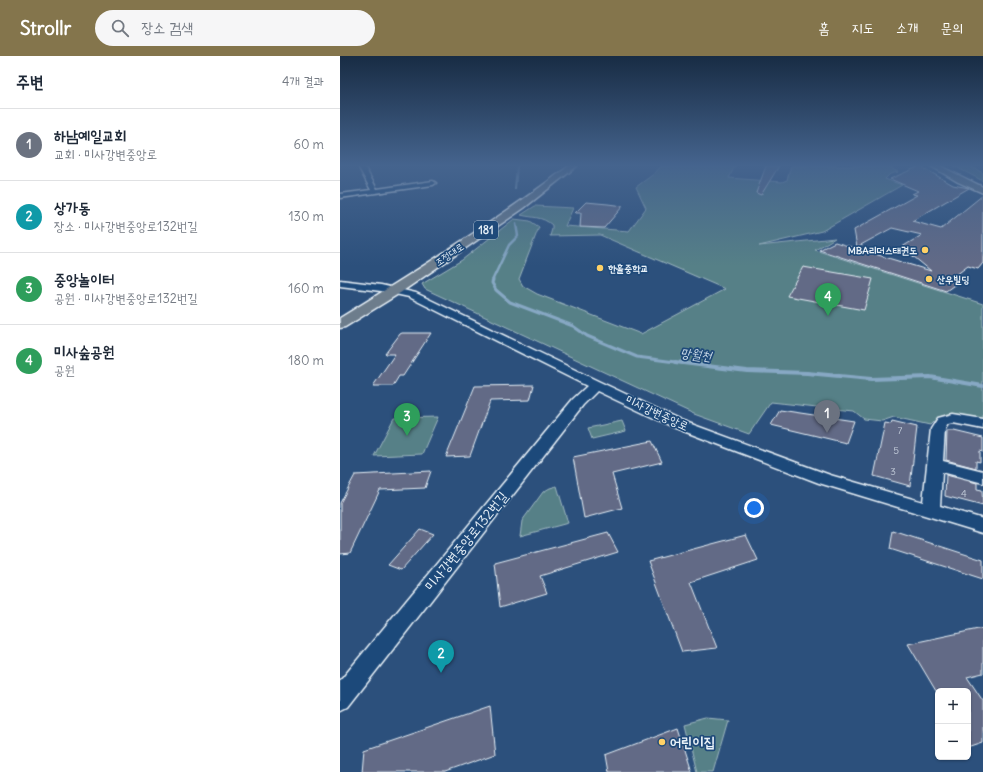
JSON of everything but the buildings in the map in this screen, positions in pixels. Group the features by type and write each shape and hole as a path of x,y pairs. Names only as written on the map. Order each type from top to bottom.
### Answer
{"main road":[{"name":"조정대로","path":"340,324 515,199"},
{"name":"조정대로","path":"340,312 388,289 530,199"}],"street":[{"name":"미사강변중앙로","path":"340,283 388,289 412,295 442,308 595,385 678,424 778,463 855,489 983,526"},
{"name":"미사강변중앙로132번길","path":"340,699 578,402 595,385"},
{"path":"931,510 938,429 943,421 953,418 983,424"},
{"path":"934,464 983,477"}],"green space":[{"path":"642,199 877,199 822,231 759,246 835,238 815,250 983,304 983,420 961,415 948,414 936,419 930,425 894,417 882,421 864,419 854,411 771,402 749,434 694,414 425,289 422,284 462,260 514,219 530,221 539,227 519,279 523,286 537,294 641,334 725,289 600,235 550,236 552,225 548,222 521,215 535,206 573,208 565,226 629,231 646,208"},
{"path":"438,417 422,454 374,456 394,418"},
{"path":"622,421 626,431 592,439 588,428"},
{"path":"557,486 568,523 520,536 522,521 543,492"},
{"path":"708,718 728,720 713,772 697,772 685,724"}],"waterway":[{"name":"망월천","path":"492,281 509,245 518,236 516,224"},
{"name":"망월천","path":"493,280 492,283 496,290 510,302 573,326 587,336 637,357 683,363"},
{"name":"망월천","path":"675,362 683,363"},
{"name":"망월천","path":"683,363 747,371 807,373 871,379 930,377 983,386"}],"place":[{"name":"MBA리더스태권도","path":"925,250"},
{"name":"한홀중학교","path":"600,268"},
{"name":"산우빌딩","path":"929,279"},
{"name":"미사숲공원","path":"828,316"},
{"name":"하남예일교회","path":"827,433"},
{"name":"중앙놀이터","path":"407,436"},
{"name":"상가동","path":"441,673"},
{"name":"어린이집","path":"662,742"}]}
